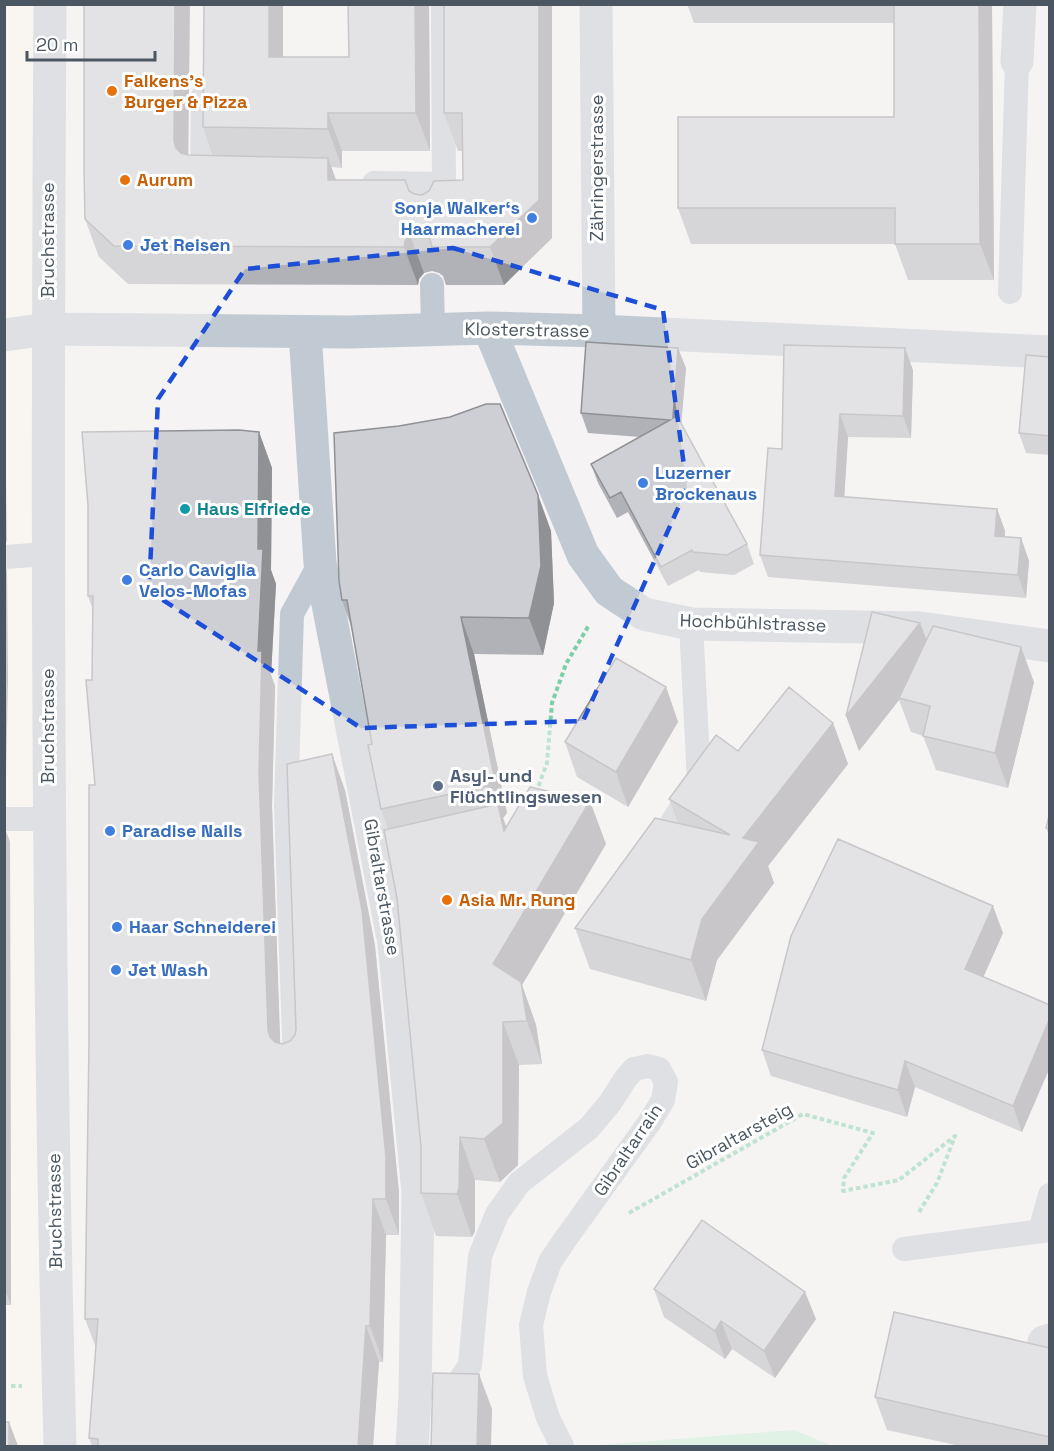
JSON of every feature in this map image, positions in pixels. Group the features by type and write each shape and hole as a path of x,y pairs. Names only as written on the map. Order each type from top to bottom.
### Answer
{"street":[{"name":"Bruchstrasse","path":"50,4 49,819 60,1446"},
{"name":"Zähringerstrasse","path":"596,4 598,331"},
{"path":"1017,61 1020,4"},
{"name":"Klosterstrasse","path":"4,335 48,329 305,332 489,328 1050,352"},
{"name":"Hochbühlstrasse","path":"489,328 583,555 609,591 644,614 691,624 920,628 1050,646"},
{"name":"Gibraltarstrasse","path":"305,332 320,563 389,861 394,943 418,1192 415,1396 412,1446"}],"lane":[{"path":"433,219 444,184 443,4"},
{"path":"1010,292 1017,61"},
{"path":"203,74 202,179 237,180"},
{"path":"352,182 444,184"},
{"path":"432,285 433,329"},
{"path":"4,557 48,554"},
{"path":"296,1065 286,806 292,614 320,563"},
{"path":"646,861 699,780 691,624"},
{"path":"4,819 49,819"},
{"name":"Gibraltarrain","path":"415,1396 453,1391 470,1365 480,1256 497,1214 519,1183 589,1128 634,1069 648,1066 659,1069 666,1082 663,1100 550,1262 539,1292 531,1325 535,1376 548,1418 562,1446"},
{"path":"904,1249 1045,1230 1050,1195"}],"path":[{"path":"533,802 547,763 552,703 566,664 609,591"},
{"name":"Gibraltarsteig","path":"620,1218 803,1114 873,1133 843,1178 843,1191 899,1180 955,1136 937,1184 905,1235 904,1249"},
{"path":"11,1386 58,1387"}],"highlighted area":[{"path":"453,248 663,310 687,488 583,721 361,728 149,591 158,399 245,269"}],"shaded area":[{"path":"35,4 48,1446 5,1446 4,5"}],"green space":[{"path":"794,1430 833,1446 587,1446"}],"building":[{"path":"84,4 175,4 174,141 181,153 328,158 328,180 405,180 409,191 422,195 429,191 434,181 463,180 462,113 444,113 444,4 539,4 539,200 490,247 432,247 430,239 418,233 410,235 404,247 114,246 85,219"},
{"path":"204,4 269,4 269,57 349,57 348,4 415,4 416,113 328,113 328,129 203,127"},
{"path":"894,4 979,4 980,244 895,244 895,208 678,208 678,117 894,117"},
{"path":"586,342 678,348 673,418 677,416 747,544 727,555 693,552 692,550 661,567 621,492 610,498 591,464 670,420 581,413"},
{"path":"784,345 905,348 903,416 840,414 835,496 997,509 995,536 1021,538 1018,575 760,555 768,448 782,449"},
{"path":"1026,355 1050,357 1050,436 1019,433"},
{"path":"486,404 500,404 538,495 541,566 529,618 461,617 494,776 487,786 381,809 368,745 372,744 347,600 342,600 339,581 334,433 399,426 450,417"},
{"path":"239,430 259,432 258,549 263,549 258,651 262,651 259,771 268,1030 275,1042 282,1044 290,1041 296,1029 287,764 332,754 362,910 386,1157 386,1199 373,1199 370,1326 366,1326 358,1446 98,1446 98,1439 89,1438 98,1319 85,1319 89,1042 89,785 95,785 86,680 92,680 93,596 88,596 88,505 82,432"},
{"path":"872,612 920,623 846,716"},
{"path":"933,626 1021,647 995,753 923,736 930,706 899,698"},
{"path":"616,658 666,687 616,772 565,742"},
{"path":"789,687 833,723 743,838 759,842 702,919 691,960 575,928 655,818 730,835 669,799 716,735 738,751"},
{"path":"530,787 590,801 493,964 521,982 527,1021 503,1022 503,1123 484,1139 460,1137 457,1194 421,1193 421,1147 397,898 384,830 498,804 504,831"},
{"path":"1050,812 1050,829 1046,828"},
{"path":"838,839 993,906 965,969 1050,1005 1050,1018 1013,1106 905,1061 898,1090 762,1050 791,936"},
{"path":"702,1220 805,1292 764,1351 721,1321 715,1331 654,1289"},
{"path":"894,1312 1050,1348 1050,1437 875,1397"},
{"path":"433,1373 479,1374 477,1446 431,1446"},
{"path":"4,1422 9,1422 9,1446 4,1446"}],"place":[{"name":"Falkens's Burger & Pizza","path":"112,91"},
{"name":"Aurum","path":"125,180"},
{"name":"Sonja Walker‘s Haarmacherei","path":"532,218"},
{"name":"Jet Reisen","path":"128,245"},
{"name":"Luzerner Brockenaus","path":"643,483"},
{"name":"Haus Elfriede","path":"185,509"},
{"name":"Carlo Caviglia Velos-Mofas","path":"127,580"},
{"name":"Asyl- und Flüchtlingswesen","path":"438,786"},
{"name":"Paradise Nails","path":"110,831"},
{"name":"Asia Mr. Rung","path":"447,900"},
{"name":"Haar Schneiderei","path":"117,927"},
{"name":"Jet Wash","path":"116,970"}]}
